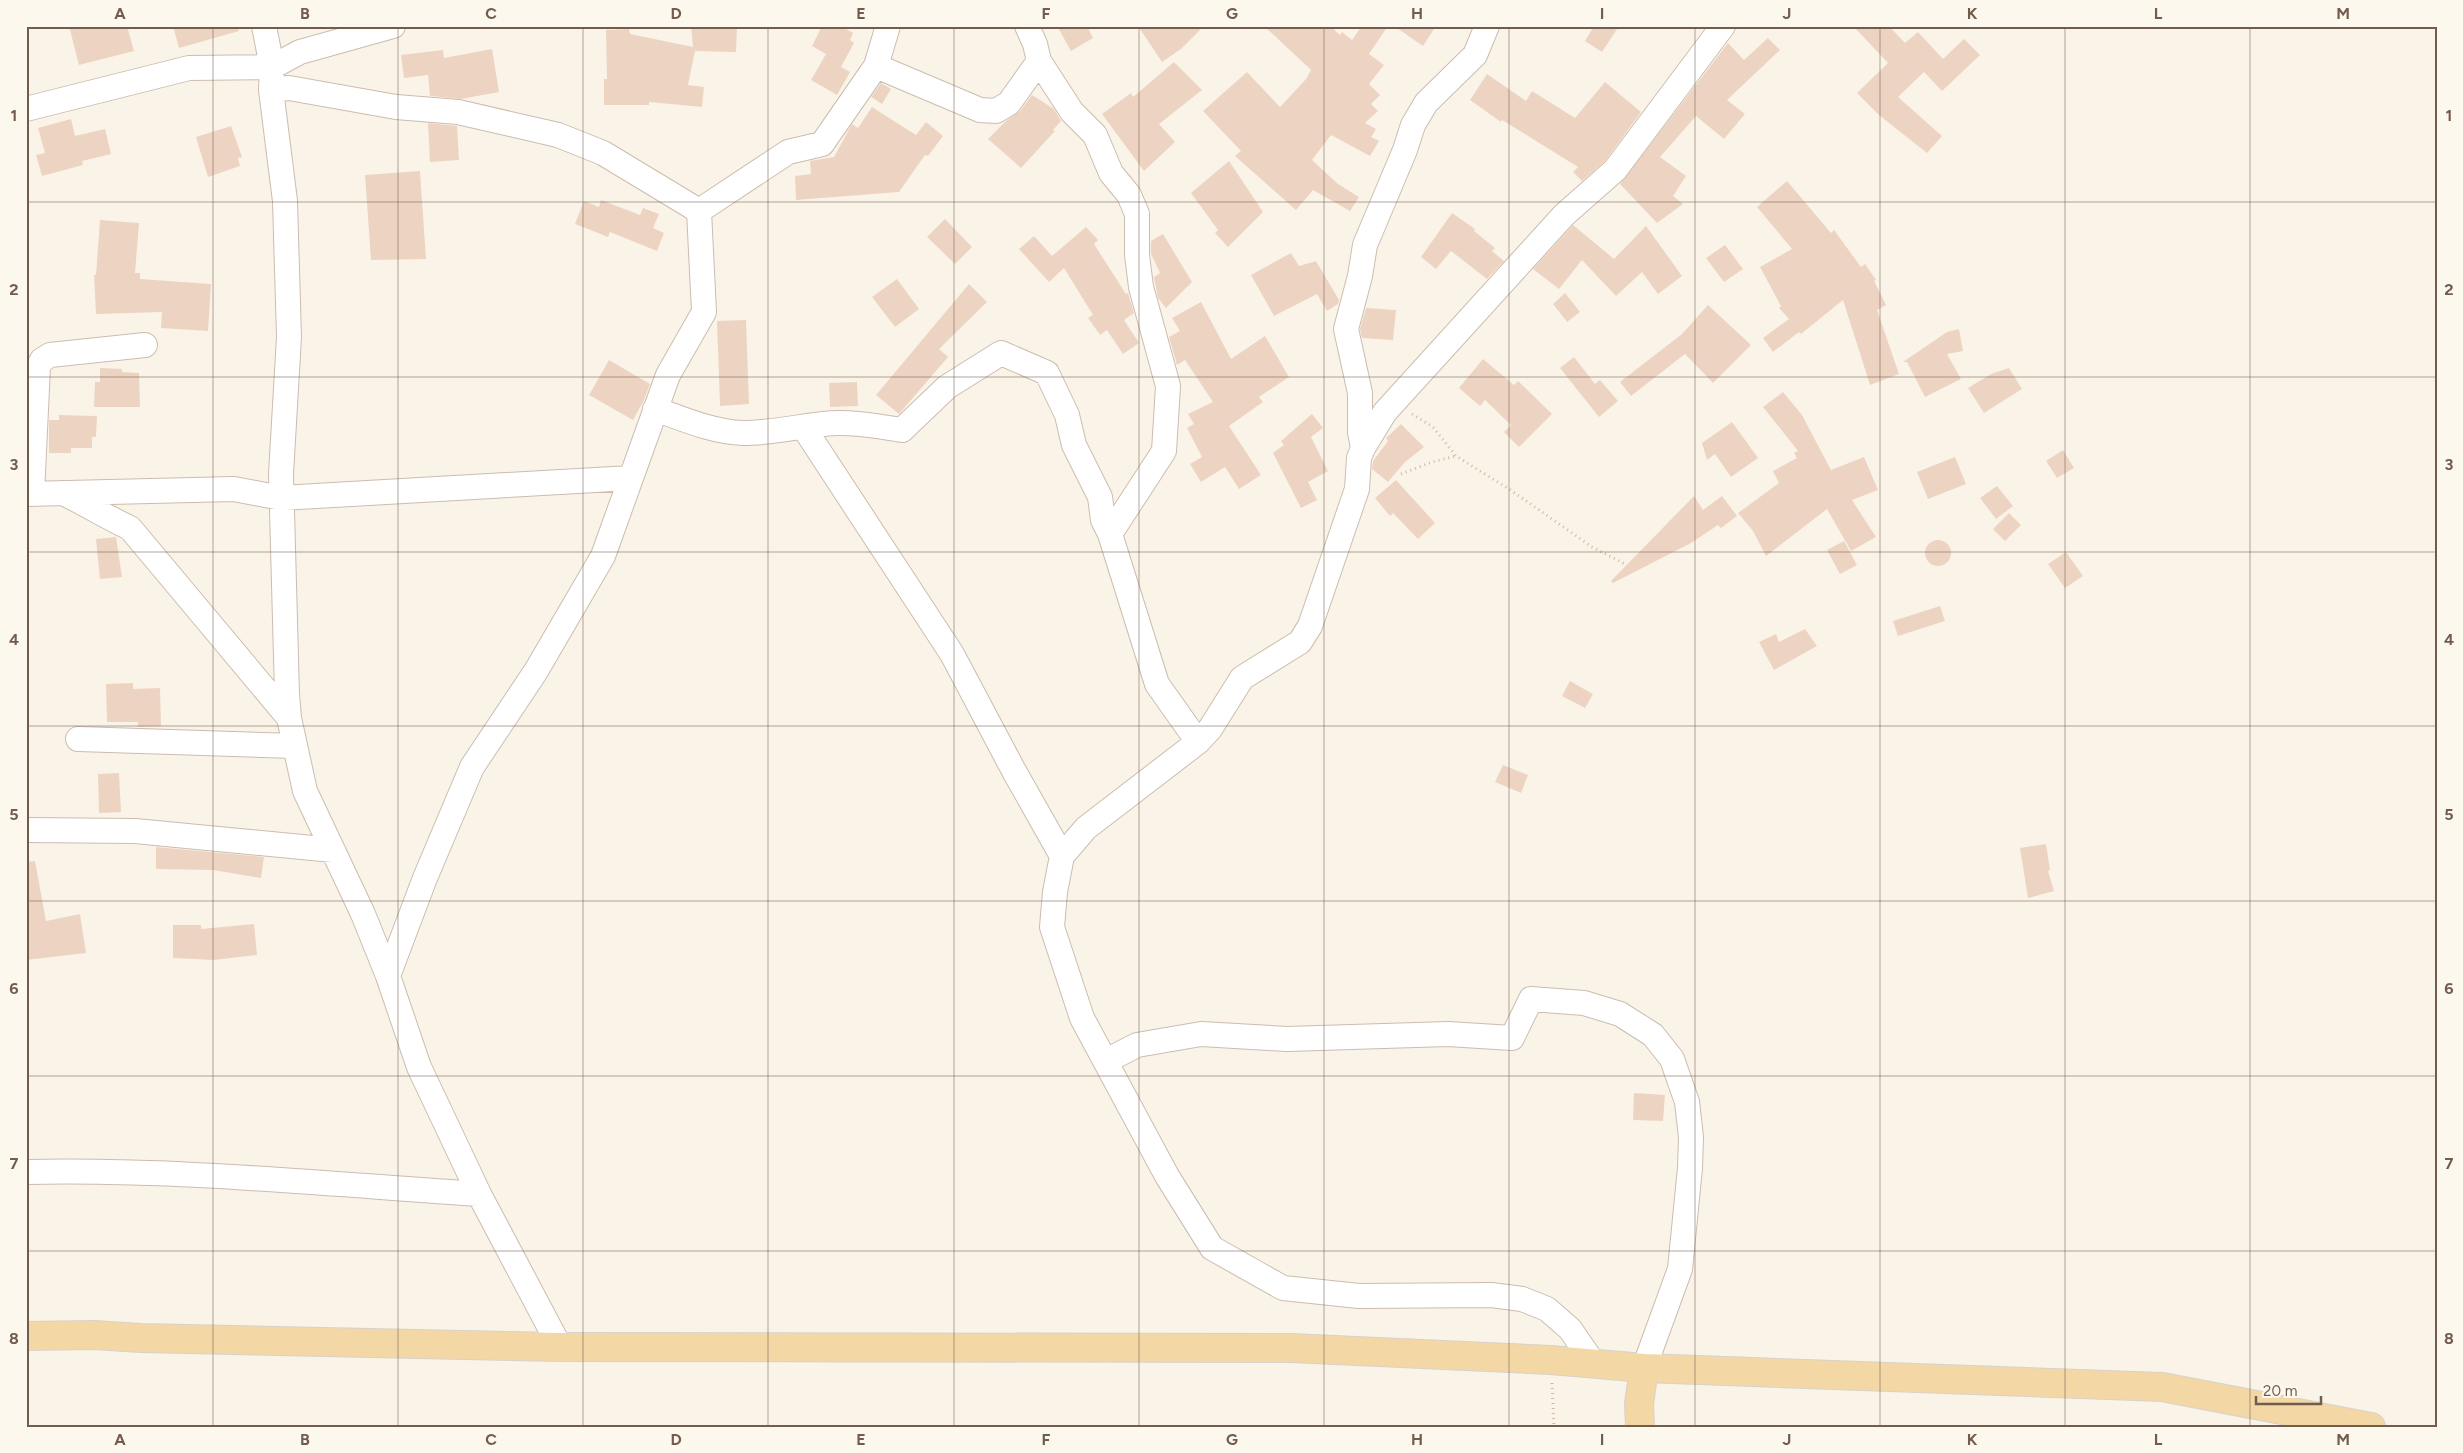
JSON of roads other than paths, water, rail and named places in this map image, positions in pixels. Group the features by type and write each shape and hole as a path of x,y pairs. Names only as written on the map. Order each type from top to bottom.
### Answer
{"main road":[{"path":"26,1336 94,1335 141,1338 560,1347 1291,1348 1551,1360 1644,1368 2162,1387 2370,1427"},
{"path":"1640,1427 1639,1404 1644,1368"}],"street":[{"path":"264,26 272,67 271,90 285,202 289,337 281,474 289,718 305,791 363,914 388,976 419,1067 478,1194 560,1347"},
{"path":"26,109 188,68 272,67 300,52 393,26"},
{"path":"699,211 788,152 822,144 876,66 888,26"},
{"path":"1027,26 1035,44 1039,61 1072,112 1095,135 1111,174 1129,195 1137,214 1137,256 1141,287 1168,386 1164,451 1110,534"},
{"path":"1363,448 1360,432 1360,393 1346,329 1360,276 1365,245 1405,150 1413,125 1426,103 1475,56 1487,26"},
{"path":"1594,1364 1570,1329 1546,1309 1522,1299 1491,1295 1359,1296 1283,1288 1212,1248 1167,1176 1082,1018 1052,927 1055,892 1062,856 1086,828 1198,742 1210,729 1242,678 1256,667 1267,664 1300,642 1306,635 1333,566 1355,498 1359,458 1385,412 1564,215 1615,170 1723,26"},
{"path":"876,66 980,110 996,111 1010,102 1039,61"},
{"path":"271,90 289,88 396,107 458,112 558,135 603,153 699,211"},
{"path":"388,976 425,878 472,767 536,671 603,556 668,374 704,312 699,211"},
{"path":"145,345 50,355 42,360 38,368 29,494 234,489 282,498 630,478"},
{"path":"655,409 698,425 742,433 787,431 824,424 872,425 902,430 947,386 1001,352 1046,373 1067,415 1077,453 1100,497 1103,520 1110,534 1157,684 1198,742"},
{"path":"804,428 952,654 1014,771 1062,856"},
{"path":"61,492 80,501 99,514 130,528 289,718"},
{"path":"78,739 295,746"},
{"path":"26,830 135,830 333,850"},
{"path":"1106,1061 1137,1045 1201,1034 1287,1039 1448,1034 1512,1038 1530,998 1584,1003 1620,1014 1653,1035 1672,1059 1687,1102 1691,1137 1690,1168 1680,1269 1644,1368"},
{"path":"26,1172 99,1171 195,1174 478,1194"}]}
